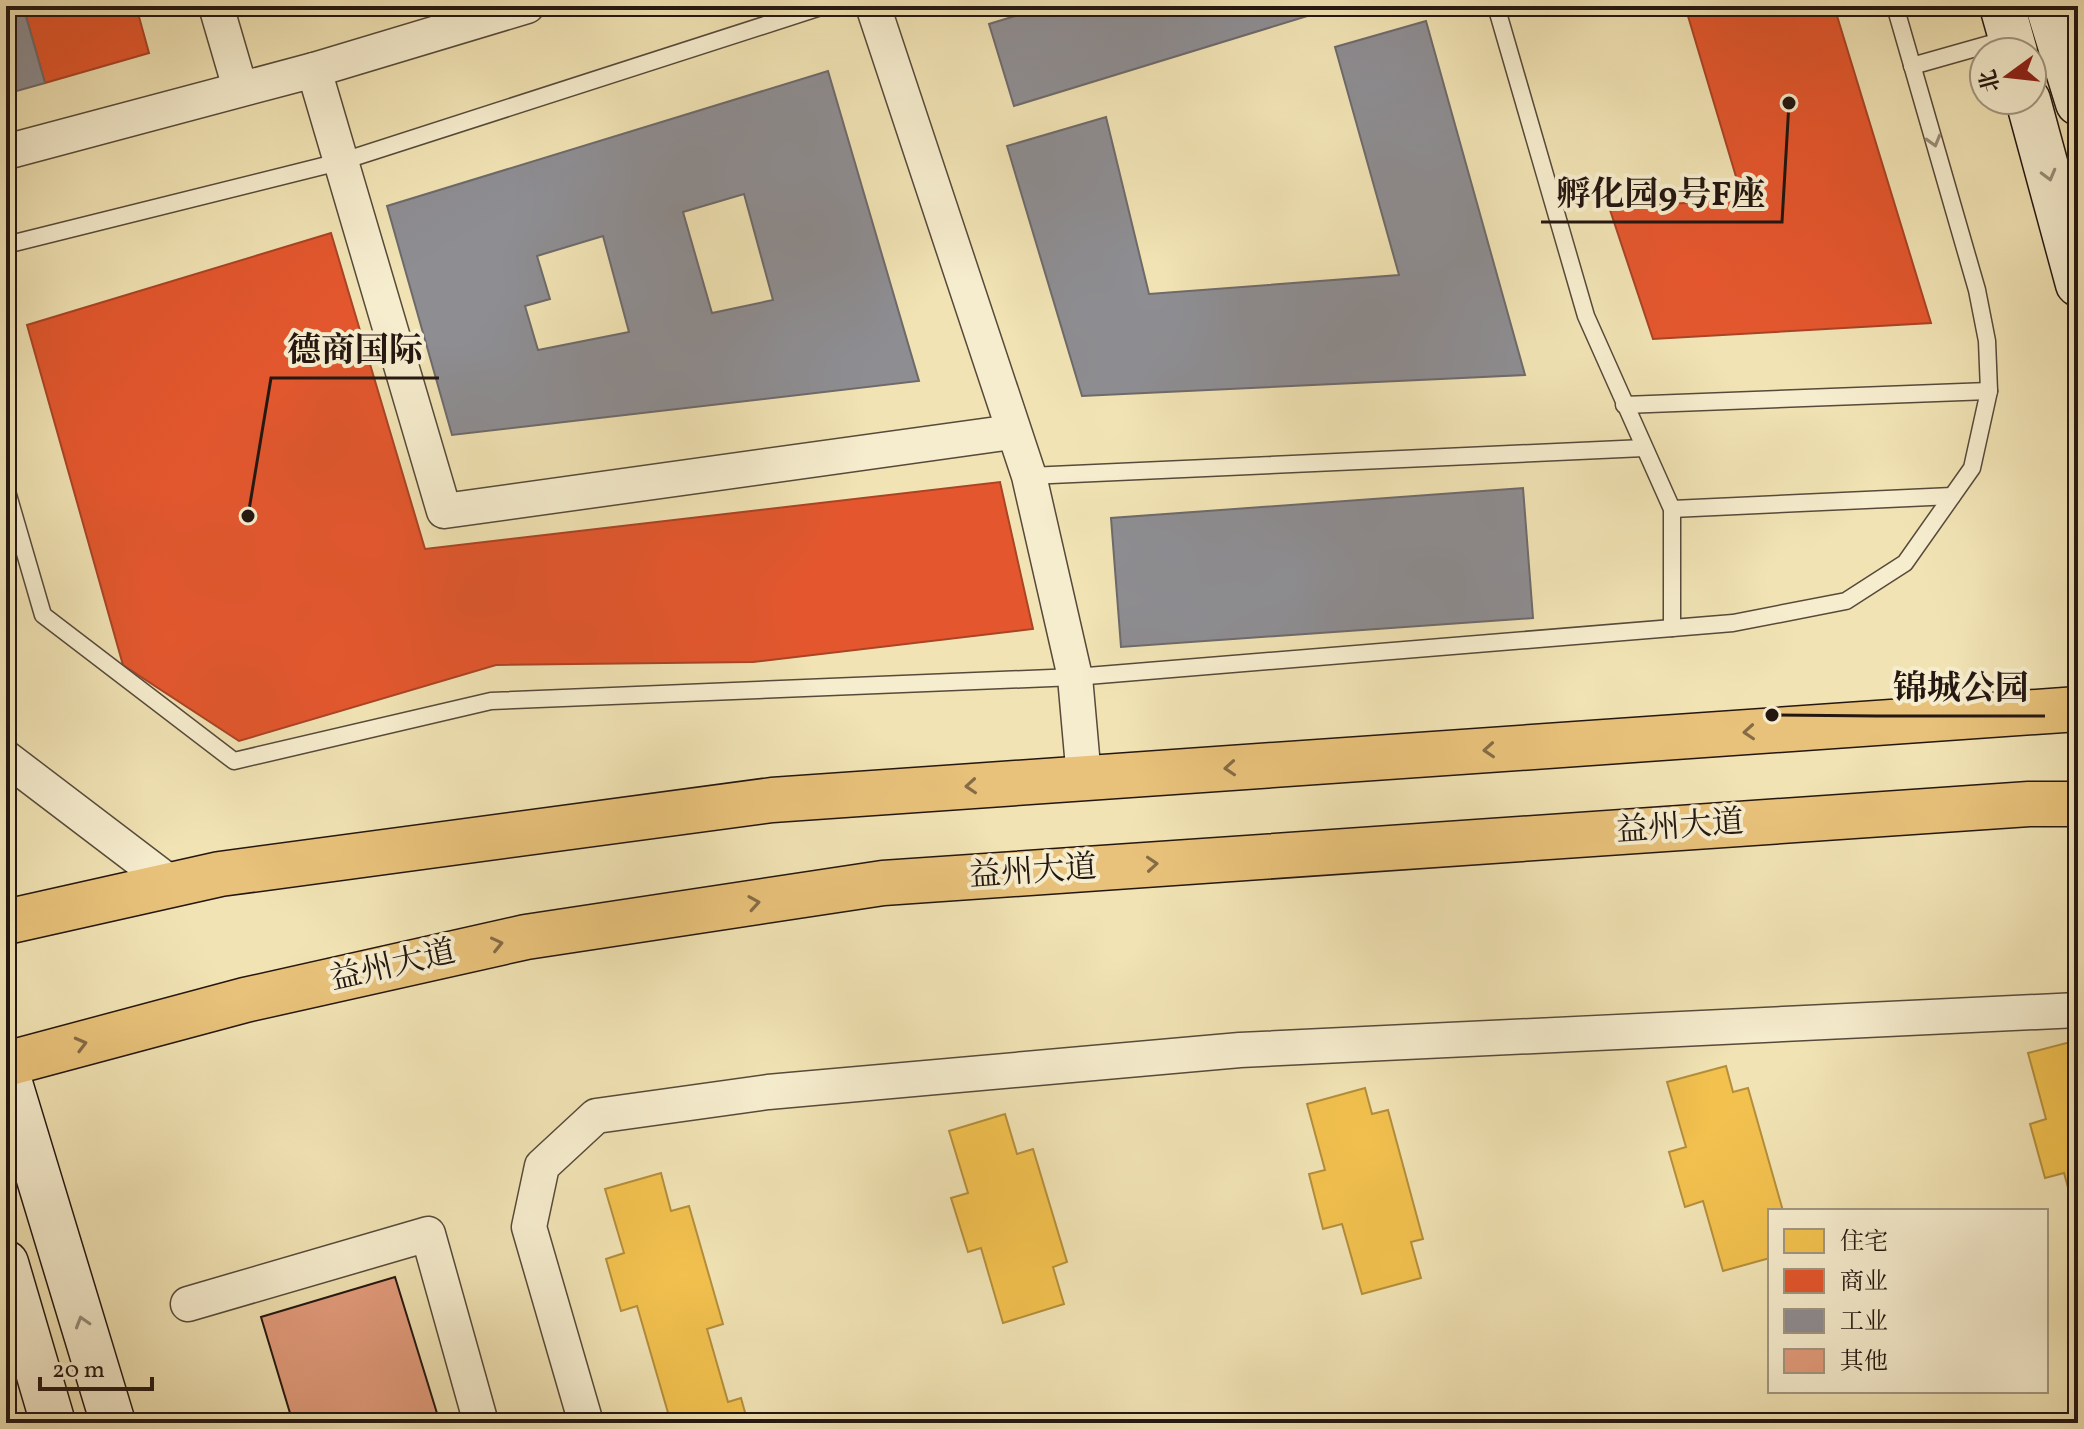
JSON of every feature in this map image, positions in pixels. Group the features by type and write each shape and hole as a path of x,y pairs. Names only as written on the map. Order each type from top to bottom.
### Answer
{"main road":[{"path":"2048,6 2078,103"},
{"path":"2032,116 2078,284"},
{"path":"6,922 220,874 772,800 2078,709"},
{"name":"益州大道","path":"6,1064 245,1000 526,937 883,883 2013,805 2078,804"},
{"path":"6,1070 113,1423"},
{"path":"6,1263 53,1423"}],"street":[{"path":"216,6 240,88"},
{"path":"6,152 314,70 527,6"},
{"path":"873,6 1029,476 1075,677 1084,778"},
{"path":"314,70 444,511 1012,432"},
{"path":"6,758 173,885"},
{"path":"586,1423 529,1227 542,1166 596,1116 768,1092 1240,1050 2078,1010"},
{"path":"188,1304 428,1234 481,1423"}],"lane":[{"path":"6,245 343,161 824,6"},
{"path":"1496,6 1586,316 1672,509 1672,628"},
{"path":"6,488 43,615 234,761 491,701 1075,677 1733,623 1846,601 1905,563 1972,468 1989,391 1987,341 1977,290 1895,6"},
{"path":"1912,66 2010,32"},
{"path":"1624,405 1989,391"},
{"path":"1029,476 1644,448"},
{"path":"1672,509 1952,496"}],"building: 住宅":[{"path":"2078,1040 2078,1224 2064,1173 2045,1178 2030,1124 2046,1119 2028,1053"},
{"path":"1726,1066 1733,1092 1748,1088 1782,1209 1768,1209 1768,1259 1723,1271 1703,1201 1685,1207 1669,1152 1686,1147 1667,1082"},
{"path":"1365,1088 1372,1114 1388,1110 1423,1239 1411,1242 1421,1278 1362,1294 1342,1224 1323,1229 1309,1174 1325,1170 1307,1104"},
{"path":"1005,1114 1017,1154 1033,1149 1067,1262 1053,1267 1064,1304 1003,1323 981,1248 968,1252 951,1198 968,1193 949,1131"},
{"path":"661,1173 671,1211 689,1206 723,1324 707,1329 728,1402 741,1398 748,1423 671,1423 637,1306 621,1311 606,1259 624,1253 605,1189"}],"building: 商业":[{"path":"23,6 136,6 149,53 45,83"},
{"path":"1685,6 1834,6 1931,323 1653,339 1609,207 1743,200"},
{"path":"331,233 425,549 1000,482 1033,629 753,662 496,665 239,741 123,665 27,325"}],"building: 工业":[{"path":"6,6 23,6 45,83 6,94"},
{"path":"1048,6 1340,6 1014,106 989,24"},
{"path":"1426,21 1525,375 1082,396 1007,146 1106,117 1149,294 1399,275 1335,47"},
{"path":"828,71 919,381 452,435 387,206","holes":["744,194 773,300 712,313 683,212","603,236 629,332 538,350 525,306 550,299 537,256"]},
{"path":"1523,488 1533,618 1121,647 1111,518"}],"building: 其他":[{"path":"395,1277 440,1423 293,1423 261,1317"}],"place":[{"name":"孵化园9号F座","path":"1789,103"},
{"name":"德商国际","path":"248,516"},
{"name":"锦城公园","path":"1772,715"}]}
